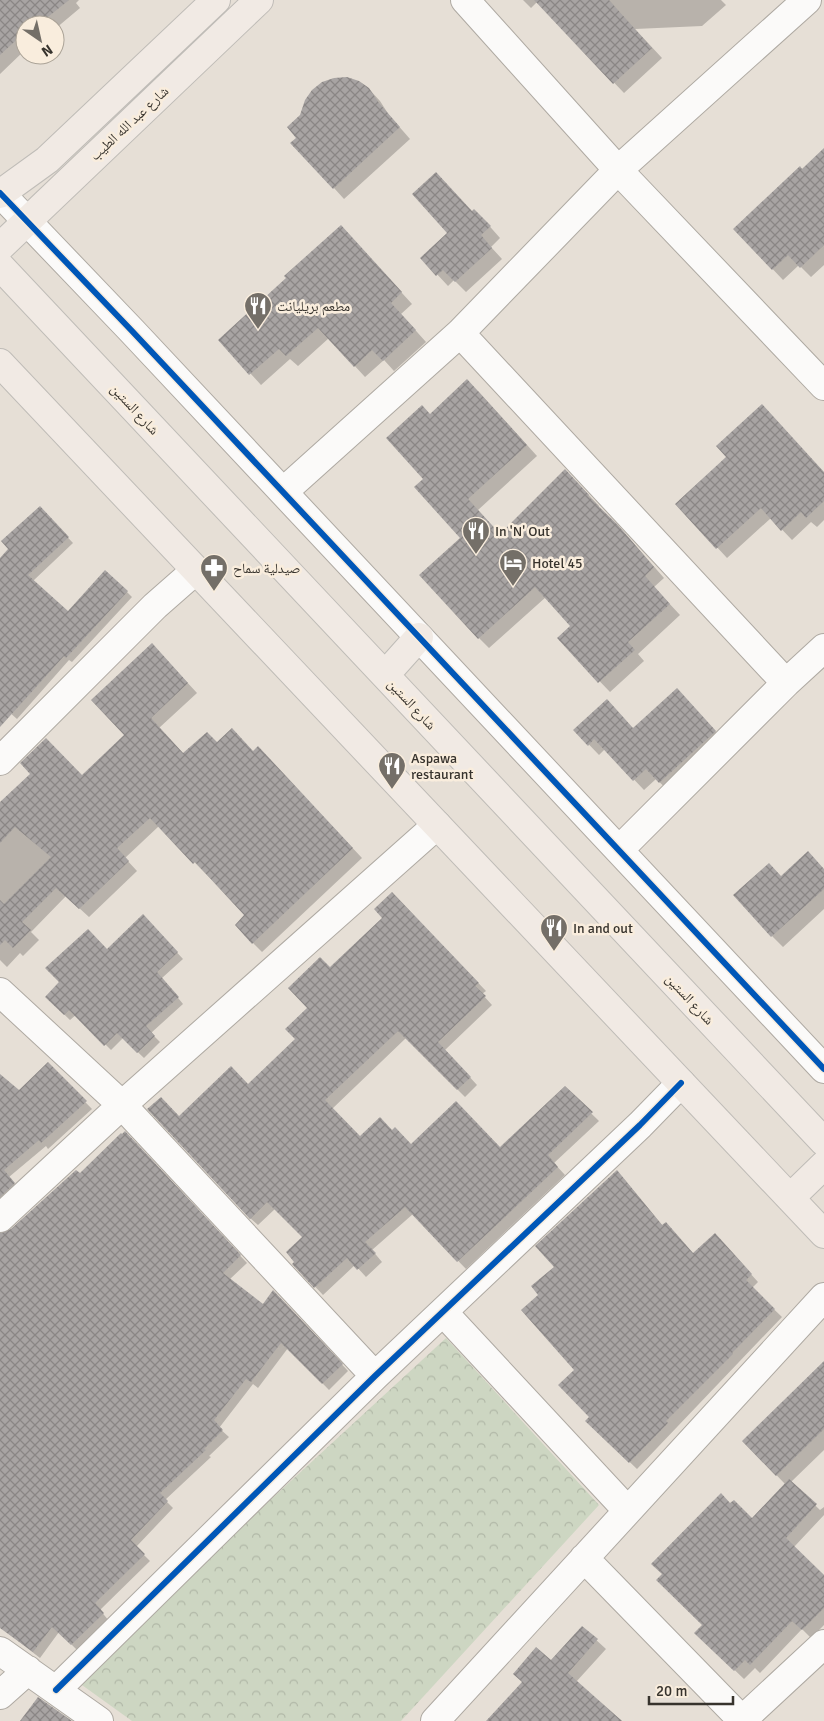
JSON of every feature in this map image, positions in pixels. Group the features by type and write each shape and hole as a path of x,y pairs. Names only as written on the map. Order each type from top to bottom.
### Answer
{"main road":[{"path":"0,193 47,160 216,0"},
{"name":"شارع عبد الله الطيب","path":"0,247 259,0"},
{"name":"شارع الستين","path":"0,266 824,1142"},
{"path":"0,363 824,1234"},
{"path":"385,675 419,637"},
{"path":"790,1198 824,1165"}],"street":[{"path":"465,0 618,170 824,386"},
{"path":"283,492 460,333 618,170 806,0"},
{"path":"0,193 824,1069"},
{"path":"460,333 786,683"},
{"path":"0,761 155,606 196,570"},
{"path":"619,850 786,683 824,648"},
{"path":"0,1218 122,1105 437,825"},
{"path":"0,992 122,1105 376,1376"},
{"path":"56,1690 376,1376 633,1132 681,1083"},
{"path":"435,1721 824,1297"},
{"path":"443,1312 627,1510"},
{"path":"584,1558 742,1721 824,1644"},
{"path":"0,1651 99,1721"},
{"path":"0,1696 28,1670"}],"green space":[{"path":"446,1338 599,1505 401,1721 132,1721 75,1680"}],"building":[{"path":"0,0 69,0 50,15 15,15 15,41 0,55"},
{"path":"534,0 609,0 652,48 613,84"},
{"path":"347,77 359,81 369,88 379,103 400,127 333,189 290,143 296,138 287,127 300,115 305,100 312,90 322,82 334,78"},
{"path":"824,148 824,245 800,268 788,255 772,270 733,229 800,166 802,169"},
{"path":"436,172 472,211 474,209 491,226 481,235 492,248 455,282 443,270 436,276 420,258 447,233 412,194"},
{"path":"341,225 402,292 391,303 416,330 383,361 372,350 354,367 318,328 286,356 279,349 249,375 218,340 286,278 284,276"},
{"path":"467,379 527,445 468,499 500,534 565,469 588,496 618,525 654,567 645,576 670,604 628,642 635,650 598,683 557,638 570,626 535,587 478,639 419,575 460,538 414,487 423,479 386,438 422,405 430,414"},
{"path":"762,404 824,472 824,501 806,518 801,512 781,531 761,508 716,549 675,504 726,457 716,446"},
{"path":"40,506 69,537 28,575 68,611 105,570 128,591 66,658 64,656 0,727 0,558 8,549 1,541"},
{"path":"152,643 188,683 151,718 183,753 207,732 217,742 232,728 253,751 258,746 353,848 252,944 235,925 244,915 195,862 193,864 150,818 117,848 129,861 79,909 56,888 22,922 31,930 13,948 5,940 0,945 0,900 4,904 51,857 15,827 0,843 0,802 30,774 20,763 46,738 82,775 124,735 91,700"},
{"path":"677,688 716,731 659,783 646,769 633,781 594,739 588,746 573,730 607,699 633,728"},
{"path":"808,851 824,869 824,889 771,937 733,895 769,863 781,876"},
{"path":"392,892 479,983 475,986 486,996 438,1042 471,1077 457,1090 398,1031 325,1100 360,1136 380,1117 392,1130 395,1127 411,1144 456,1101 500,1147 565,1086 593,1112 548,1155 558,1167 457,1262 405,1207 365,1242 376,1253 357,1270 347,1258 314,1288 292,1264 294,1262 286,1252 302,1237 267,1202 250,1219 147,1109 161,1097 179,1116 231,1066 248,1084 295,1039 285,1029 307,1008 288,988 320,957 330,967 382,918 374,909"},
{"path":"143,914 178,952 157,972 179,997 146,1026 155,1036 137,1053 117,1033 104,1046 69,1010 64,1015 45,997 59,982 45,968 88,929 107,949"},
{"path":"48,1062 87,1101 41,1143 39,1140 4,1170 15,1183 0,1197 0,1074 19,1090"},
{"path":"125,1131 241,1255 223,1273 263,1304 273,1290 343,1364 322,1384 281,1343 251,1382 246,1379 214,1420 223,1430 204,1449 206,1450 160,1493 168,1501 131,1540 145,1554 95,1603 104,1613 71,1645 52,1627 33,1652 0,1628 0,1233 11,1229 76,1170 80,1173"},
{"path":"617,1170 662,1225 666,1222 693,1253 715,1233 752,1274 746,1280 775,1309 666,1421 668,1423 629,1463 585,1421 589,1417 558,1385 574,1370 521,1310 538,1295 531,1286 554,1267 535,1246"},
{"path":"824,1361 824,1429 776,1476 742,1441"},
{"path":"789,1479 817,1504 786,1538 824,1575 824,1608 802,1630 792,1621 750,1665 745,1660 734,1671 694,1633 702,1625 656,1580 662,1574 651,1564 721,1493 730,1503 734,1500 752,1518"},
{"path":"582,1626 598,1639 568,1673 622,1721 486,1721 522,1682 513,1674 536,1647 551,1660"},
{"path":"38,1697 72,1721 20,1721"}],"cycle path":[{"path":"0,193 132,331 824,1069"},
{"path":"56,1690 375,1376 640,1125 681,1083"}],"place":[{"name":"مطعم بريليانت","path":"258,330"},
{"name":"In 'N' Out","path":"476,555"},
{"name":"Hotel 45","path":"513,587"},
{"name":"صيدلية سماح","path":"214,592"},
{"name":"Aspawa restaurant","path":"392,790"},
{"name":"In and out","path":"554,952"}]}
